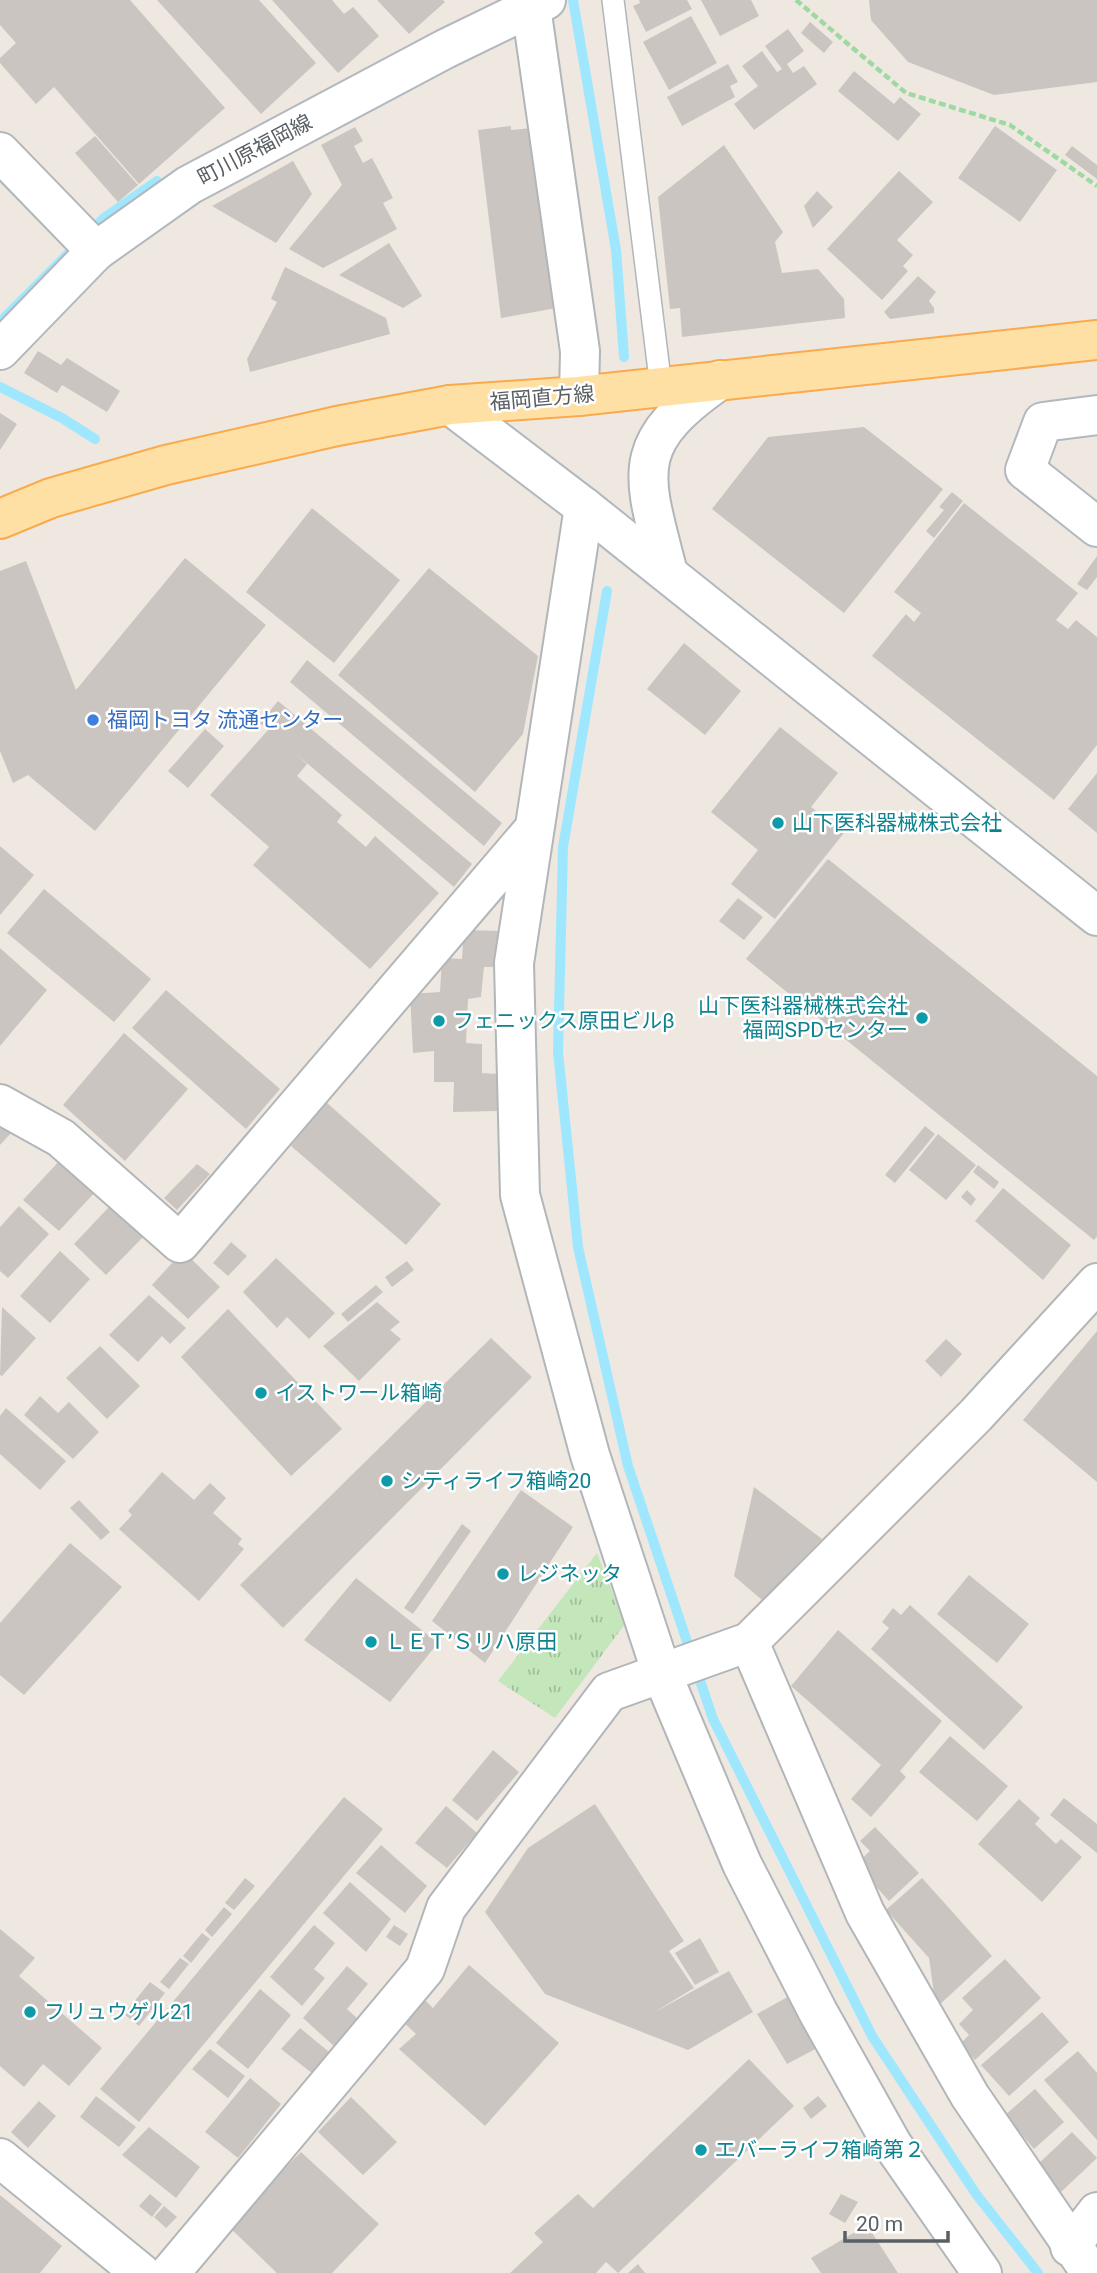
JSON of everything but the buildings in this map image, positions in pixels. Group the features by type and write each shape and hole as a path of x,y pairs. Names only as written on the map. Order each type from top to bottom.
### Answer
{"main road":[{"name":"福岡直方線","path":"0,519 51,498 166,465 337,426 450,405 579,396 1097,340"}],"street":[{"name":"町川原福岡線","path":"0,350 96,251 189,185 538,2"},
{"path":"538,2 580,351 579,396"},
{"path":"0,152 96,251"},
{"path":"668,573 649,497 647,472 654,446 668,422 688,402 720,380"},
{"path":"450,405 668,573 1097,916"},
{"path":"1097,415 1043,422 1025,470 1097,527"},
{"path":"584,507 514,963 520,1195 590,1455 742,1864 818,2012 892,2144 982,2273"},
{"path":"0,1104 61,1138 180,1243 534,829"},
{"path":"170,2273 425,1969 446,1908 609,1692 740,1644 976,1415 1097,1283"},
{"path":"740,1644 865,1913 970,2096 1081,2260"},
{"path":"0,2158 141,2273"},
{"path":"1081,2260 1097,2212"}],"lane":[{"path":"613,0 661,387"}],"path":[{"path":"796,0 905,93 1010,125 1097,186"}],"green space":[{"path":"597,1553 625,1624 555,1718 498,1681"}],"waterway":[{"path":"573,0 616,250 624,357"},
{"path":"0,322 104,218 157,181"},
{"path":"0,387 62,418 95,439"},
{"path":"607,591 563,847 558,1052 578,1247 628,1466 713,1719 872,2036 976,2194 1038,2273"}],"place":[{"name":"福岡トヨタ 流通センター","path":"93,720"},
{"name":"山下医科器械株式会社","path":"778,823"},
{"name":"山下医科器械株式会社 福岡SPDセンター","path":"922,1018"},
{"name":"フェニックス原田ビルβ","path":"439,1021"},
{"name":"イストワール箱崎","path":"261,1393"},
{"name":"シティライフ箱崎20","path":"387,1481"},
{"name":"レジネッタ","path":"503,1574"},
{"name":"ＬＥＴ’Ｓリハ原田","path":"371,1642"},
{"name":"フリュウゲル21","path":"30,2012"},
{"name":"エバーライフ箱崎第２","path":"701,2150"}]}
